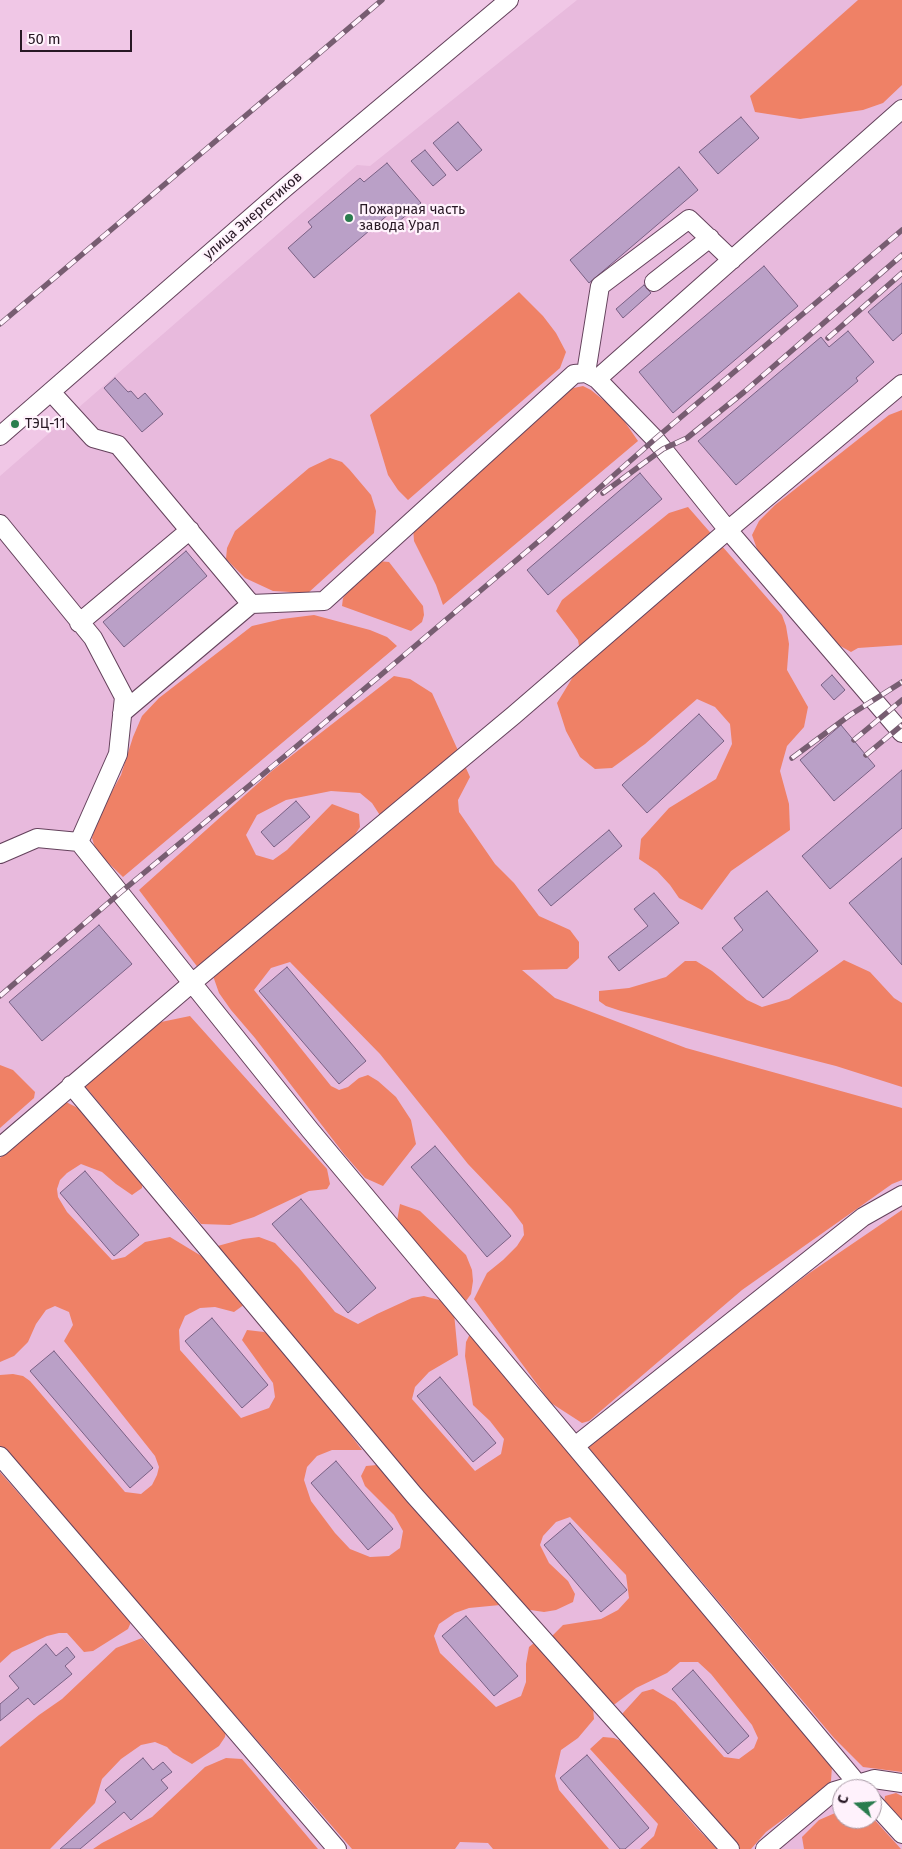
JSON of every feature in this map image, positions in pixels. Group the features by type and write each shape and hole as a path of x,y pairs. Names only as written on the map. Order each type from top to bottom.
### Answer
{"street":[{"name":"улица Энергетиков","path":"0,436 286,187 509,0"},
{"path":"591,376 732,260 902,109"},
{"path":"591,376 600,286 690,219 732,260"},
{"path":"654,282 710,238"},
{"path":"122,713 251,604 324,602 574,374 591,376 655,439 728,530 902,733"},
{"path":"0,1147 192,983 514,715 728,530 902,384"},
{"path":"51,392 93,438 118,445 251,604"},
{"path":"0,524 93,638 124,697 118,754 79,842"},
{"path":"80,623 190,530"},
{"path":"0,854 37,838 79,842 310,1130 852,1779"},
{"path":"71,1085 414,1494 730,1849"},
{"path":"575,1446 863,1217 902,1195"},
{"path":"0,1456 337,1849"},
{"path":"882,1780 902,1783"},
{"path":"765,1849 832,1793"},
{"path":"882,1812 902,1834"}],"shaded area":[{"path":"577,0 902,0 902,1849 0,1849 0,476 357,165 370,166"},
{"path":"858,0 902,0 902,85 883,103 863,110 800,119 755,112 750,96"},
{"path":"519,292 543,316 556,333 566,352 560,368 408,500 398,490 388,475 370,415"},
{"path":"583,386 591,390 618,412 638,441 443,605 436,585 414,541 413,527 569,389"},
{"path":"902,410 902,645 858,648 851,652 835,643 763,566 752,535 759,521 775,505 889,415"},
{"path":"330,458 342,462 371,495 376,511 374,533 308,593 273,591 245,578 226,559 227,548 235,531 309,468"},
{"path":"688,507 782,615 789,644 787,670 808,707 804,727 787,746 780,771 789,804 790,830 731,871 702,910 679,898 657,871 639,859 641,839 669,808 716,779 732,744 730,724 715,707 697,699 645,744 612,768 595,769 580,757 566,731 557,703 582,662 578,640 556,611 562,600 669,513"},
{"path":"378,561 389,562 423,606 424,615 422,622 411,631 342,606 343,598 363,573"},
{"path":"314,615 370,630 387,637 397,646 123,877 96,851 92,838 99,815 121,775 142,716 159,698 252,626 282,619"},
{"path":"394,676 410,679 432,693 470,777 458,800 459,812 495,864 514,883 539,916 570,930 579,942 579,958 567,969 522,970 555,998 686,1048 902,1108 902,1180 892,1184 742,1290 589,1421 582,1423 551,1403 474,1299 487,1273 517,1246 524,1235 523,1225 511,1209 468,1164 380,1054 290,962 271,968 254,990 331,1086 339,1090 368,1075 396,1097 411,1120 416,1144 383,1186 365,1178 231,1010 219,993 212,973 273,928 286,912 383,820 372,803 360,793 331,791 286,800 257,815 246,835 256,855 273,860 287,850 332,804 359,814 360,827 349,844 255,919 199,969 139,890 273,770"},
{"path":"844,960 870,972 894,998 902,1003 902,1087 836,1066 621,1011 606,1006 599,1001 599,991 629,988 666,977 685,961 696,961 712,971 747,1000 762,1007 789,999"},
{"path":"190,1016 327,1169 330,1184 327,1189 309,1191 254,1217 230,1225 201,1224 84,1085 161,1022"},
{"path":"0,1065 13,1070 35,1092 34,1098 0,1128"},
{"path":"66,1102 84,1111 142,1180 142,1188 132,1195 102,1172 81,1164 60,1180 57,1189 58,1197 67,1212 112,1260 125,1257 145,1242 170,1237 208,1260 245,1304 234,1312 215,1307 200,1308 185,1316 179,1330 180,1350 241,1418 269,1408 275,1397 273,1383 242,1340 247,1330 264,1332 281,1343 362,1450 332,1450 317,1456 307,1467 304,1480 311,1501 335,1533 350,1549 370,1557 389,1556 400,1548 403,1531 394,1515 365,1486 361,1476 366,1466 377,1465 387,1473 500,1605 469,1608 455,1613 439,1624 434,1636 440,1653 496,1707 521,1696 526,1682 526,1664 529,1647 534,1643 593,1708 594,1719 578,1738 561,1750 555,1776 559,1790 609,1849 493,1849 488,1843 460,1842 455,1849 352,1849 0,1446 0,1375 13,1374 23,1376 30,1381 125,1492 141,1494 152,1485 159,1467 155,1456 64,1341 73,1325 69,1312 55,1306 46,1310 36,1324 28,1342 14,1356 0,1362 0,1158"},
{"path":"400,1204 420,1211 466,1255 472,1270 473,1281 471,1294 466,1301 397,1221"},
{"path":"902,1210 902,1772 863,1767 834,1738 588,1447 627,1413 808,1274"},
{"path":"259,1237 275,1243 299,1268 335,1312 358,1324 412,1298 424,1296 443,1301 454,1313 458,1355 429,1372 415,1387 412,1399 475,1471 501,1454 504,1439 490,1421 473,1405 465,1356 466,1342 469,1336 475,1335 832,1766 831,1781 824,1789 766,1832 751,1849 740,1849 622,1714 642,1692 653,1689 675,1702 724,1757 739,1759 754,1748 758,1738 752,1725 711,1674 698,1662 680,1662 667,1673 636,1688 615,1704 607,1704 551,1637 563,1625 601,1619 618,1610 629,1598 626,1575 570,1517 556,1522 543,1536 540,1545 549,1563 568,1581 575,1594 573,1602 556,1610 544,1612 524,1609 214,1247 243,1239"},
{"path":"0,1472 131,1622 128,1629 93,1651 84,1652 67,1633 47,1636 12,1652 0,1663"},
{"path":"142,1638 226,1730 225,1737 219,1746 192,1764 173,1753 167,1747 155,1742 141,1745 121,1759 102,1779 95,1803 50,1849 0,1849 0,1747 62,1699 116,1648"},
{"path":"603,1737 614,1738 623,1742 717,1849 640,1849 654,1836 658,1824 590,1749"},
{"path":"226,1758 242,1759 318,1849 93,1849 152,1817 205,1767"},
{"path":"896,1793 902,1796 902,1823 884,1803 885,1796"},
{"path":"832,1814 832,1829 882,1828 901,1849 804,1849 802,1837 819,1820"}],"building":[{"path":"741,117 759,138 718,174 699,152"},
{"path":"458,122 482,150 457,171 433,143"},
{"path":"425,150 446,175 433,186 411,161"},
{"name":"Пожарная часть завода Урал","path":"387,163 421,203 398,222 390,213 314,278 288,248 312,227 308,222 360,178 364,182"},
{"path":"679,167 698,190 589,283 570,260"},
{"path":"764,266 798,306 673,413 639,372"},
{"path":"902,283 902,333 893,341 868,312"},
{"path":"644,285 651,293 623,318 616,309"},
{"path":"848,331 874,362 856,378 858,381 736,485 698,441 821,337 829,347"},
{"path":"115,378 128,392 131,391 138,399 145,393 163,414 142,432 104,388"},
{"path":"640,473 662,499 548,595 527,570"},
{"path":"186,551 207,576 124,647 103,622"},
{"path":"832,675 845,690 834,700 821,685"},
{"path":"699,714 724,741 647,813 622,785"},
{"path":"841,725 875,766 834,801 800,760"},
{"path":"902,770 902,828 830,889 802,856"},
{"path":"296,801 310,817 274,847 261,832"},
{"path":"609,830 622,846 551,906 538,890"},
{"path":"902,858 902,965 849,903"},
{"path":"767,891 818,951 763,998 722,948 743,930 734,918"},
{"path":"654,893 679,923 619,971 608,957 648,926 634,909"},
{"path":"99,925 132,964 42,1041 9,1002"},
{"path":"287,967 366,1061 339,1084 259,991"},
{"path":"435,1146 511,1236 487,1257 411,1167"},
{"path":"85,1171 139,1235 114,1256 60,1193"},
{"path":"301,1199 376,1288 348,1313 272,1224"},
{"path":"212,1318 268,1385 242,1408 185,1341"},
{"path":"54,1351 153,1468 130,1488 30,1371"},
{"path":"440,1377 496,1443 473,1462 417,1396"},
{"path":"336,1461 393,1529 368,1550 311,1483"},
{"path":"570,1523 627,1590 601,1612 544,1545"},
{"path":"466,1616 518,1676 494,1696 442,1636"},
{"path":"46,1644 56,1656 67,1647 75,1657 65,1666 72,1674 34,1705 28,1698 0,1721 0,1704 19,1688 9,1676"},
{"path":"693,1670 749,1736 728,1754 672,1689"},
{"path":"587,1755 649,1828 625,1849 620,1849 560,1778"},
{"path":"143,1758 153,1770 163,1762 172,1772 161,1780 168,1788 131,1820 124,1812 80,1849 60,1849 116,1802 105,1790"}],"railway":[{"path":"0,324 382,0"},
{"path":"0,996 545,536 655,439 902,230"},
{"path":"603,493 663,449 687,438 744,392 902,255"},
{"path":"828,338 902,273"},
{"path":"792,758 850,715 902,682"},
{"path":"854,740 902,700"},
{"path":"866,755 902,725"}],"place":[{"name":"Пожарная часть завода Урал","path":"349,218"},
{"name":"ТЭЦ-11","path":"15,424"}]}
